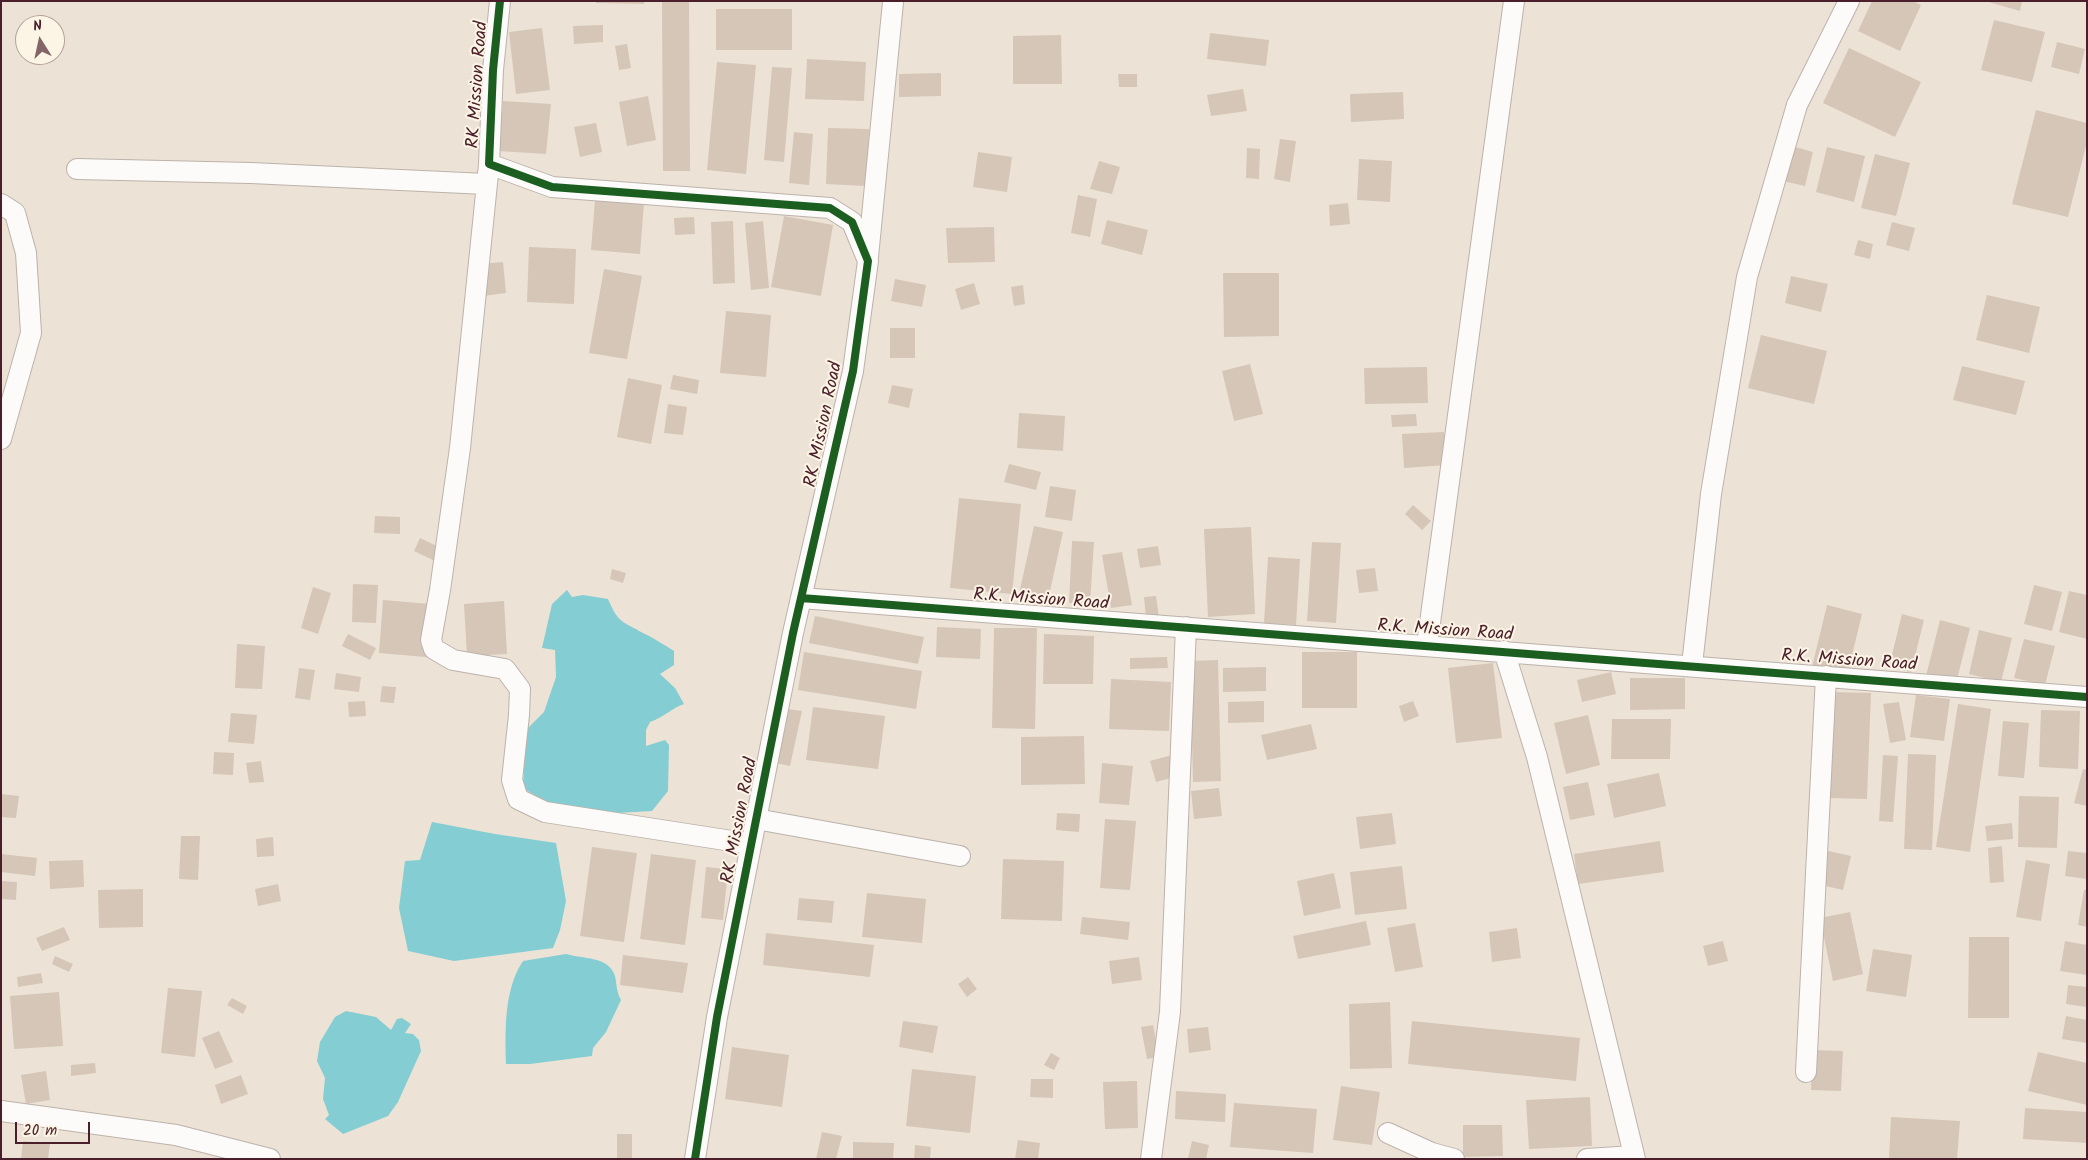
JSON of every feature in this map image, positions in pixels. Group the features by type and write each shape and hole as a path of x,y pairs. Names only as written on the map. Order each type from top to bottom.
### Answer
{"street":[{"name":"RK Mission Road","path":"500,1 493,70 489,164 552,187 830,208 852,222 868,261 853,372 802,598 756,818 717,1017 695,1159"},
{"path":"1427,645 1514,1"},
{"path":"1692,665 1711,494 1747,277 1797,105 1849,1"},
{"path":"868,261 893,2"},
{"path":"489,164 460,448 431,640 434,649 453,660 505,669 520,689 512,780 518,799 545,812 751,844"},
{"path":"77,169 251,173 486,184"},
{"path":"1,204 16,213 26,253 31,333 1,439"},
{"name":"R.K. Mission Road","path":"802,598 1692,665 2087,697"},
{"path":"1151,1159 1170,1012 1186,627"},
{"path":"1504,651 1537,757 1634,1157 1586,1159"},
{"path":"1806,1072 1826,676"},
{"path":"756,818 960,856"},
{"path":"1,1111 176,1136 270,1159"},
{"path":"1388,1133 1432,1153 1454,1159"}],"water":[{"path":"567,590 572,597 583,595 608,599 621,620 674,651 674,665 660,674 675,688 684,704 650,722 646,730 646,746 665,740 669,745 668,791 652,811 616,813 547,803 523,788 526,730 544,712 556,677 555,650 542,648 552,604"},
{"path":"432,822 556,843 566,901 560,930 553,948 454,961 408,951 399,908 405,861 420,860"},
{"path":"566,954 594,959 607,965 612,970 621,1000 606,1032 593,1048 592,1056 530,1064 506,1064 509,997 512,984 523,961"},
{"path":"346,1011 376,1017 391,1030 397,1019 402,1018 411,1024 405,1033 413,1034 419,1040 421,1051 398,1102 388,1116 343,1134 325,1119 329,1115 323,1099 325,1078 317,1061 320,1042 335,1017"}],"building":[{"path":"596,1 645,1 644,4 596,3"},
{"path":"662,1 689,1 690,171 663,171"},
{"path":"1872,1 1913,1 1921,5 1900,51 1858,31"},
{"path":"1985,1 2022,1 2020,11"},
{"path":"716,9 792,9 792,50 716,50"},
{"path":"1994,20 2045,32 2032,82 1981,70"},
{"path":"603,25 603,42 574,44 573,26"},
{"path":"542,28 550,90 516,94 509,32"},
{"path":"1210,33 1269,40 1266,66 1207,59"},
{"path":"1061,35 1062,84 1013,84 1013,36"},
{"path":"2057,42 2085,49 2079,74 2051,67"},
{"path":"627,44 631,68 619,70 615,46"},
{"path":"1849,48 1921,82 1895,137 1823,103"},
{"path":"807,59 866,62 864,101 805,99"},
{"path":"717,62 756,65 746,174 707,170"},
{"path":"772,67 792,68 784,162 764,160"},
{"path":"941,73 941,96 899,97 899,74"},
{"path":"1118,74 1137,74 1137,87 1119,87"},
{"path":"1243,89 1247,111 1211,116 1207,95"},
{"path":"1403,92 1404,119 1351,122 1350,94"},
{"path":"648,96 656,140 627,146 619,102"},
{"path":"503,101 551,104 546,154 499,151"},
{"path":"2036,110 2087,123 2087,142 2068,217 2012,204"},
{"path":"596,123 602,152 580,157 574,127"},
{"path":"828,128 869,129 866,186 826,184"},
{"path":"794,132 813,134 809,185 789,183"},
{"path":"1280,139 1296,141 1290,182 1274,179"},
{"path":"1792,146 1813,152 1805,186 1783,181"},
{"path":"1827,147 1865,156 1854,202 1816,192"},
{"path":"1247,148 1260,149 1259,179 1246,178"},
{"path":"978,152 1012,157 1007,192 973,187"},
{"path":"1875,154 1910,163 1896,216 1861,208"},
{"path":"1359,159 1392,161 1390,202 1357,200"},
{"path":"1099,161 1120,167 1112,194 1090,189"},
{"path":"1078,195 1097,199 1090,237 1071,233"},
{"path":"595,200 644,203 640,254 591,250"},
{"path":"1348,203 1350,224 1330,226 1329,205"},
{"path":"784,216 833,225 821,296 771,287"},
{"path":"694,217 695,234 675,235 674,218"},
{"path":"1107,220 1148,230 1142,255 1101,244"},
{"path":"733,221 735,283 713,284 711,222"},
{"path":"763,221 769,288 751,290 745,223"},
{"path":"1892,222 1915,228 1909,251 1886,245"},
{"path":"994,227 995,262 948,263 946,228"},
{"path":"1858,240 1873,244 1870,259 1854,255"},
{"path":"529,247 576,249 574,304 527,302"},
{"path":"503,262 506,293 483,296 480,264"},
{"path":"604,269 642,276 627,359 589,353"},
{"path":"1223,273 1279,273 1279,336 1224,337"},
{"path":"1791,276 1828,284 1821,312 1785,303"},
{"path":"895,279 926,285 922,307 891,301"},
{"path":"974,283 980,304 961,310 955,289"},
{"path":"1023,285 1025,304 1014,306 1011,287"},
{"path":"1987,295 2040,307 2029,353 1976,340"},
{"path":"726,311 771,315 766,377 720,373"},
{"path":"890,328 915,328 915,358 890,358"},
{"path":"1761,335 1827,351 1814,404 1748,388"},
{"path":"1250,364 1263,414 1234,421 1222,371"},
{"path":"1962,366 2025,381 2016,415 1953,400"},
{"path":"1427,367 1428,403 1365,404 1364,368"},
{"path":"673,375 699,380 697,394 670,389"},
{"path":"628,378 662,385 651,444 617,437"},
{"path":"892,385 913,389 909,408 888,403"},
{"path":"668,404 687,407 683,435 664,433"},
{"path":"1019,413 1065,416 1063,451 1017,448"},
{"path":"1416,414 1417,426 1392,427 1391,415"},
{"path":"1444,432 1446,465 1404,468 1402,434"},
{"path":"1009,464 1041,472 1036,490 1004,482"},
{"path":"1050,486 1076,490 1072,521 1045,517"},
{"path":"959,498 1021,504 1012,594 950,588"},
{"path":"1413,505 1431,521 1422,530 1405,514"},
{"path":"375,516 400,517 400,534 374,533"},
{"path":"1034,526 1063,532 1048,600 1019,594"},
{"path":"1251,527 1255,614 1208,617 1204,529"},
{"path":"420,538 441,548 435,561 414,551"},
{"path":"1072,541 1094,542 1090,604 1069,603"},
{"path":"1312,542 1341,543 1336,623 1307,621"},
{"path":"1158,546 1161,565 1140,568 1137,549"},
{"path":"1122,552 1132,605 1111,608 1102,555"},
{"path":"1268,557 1300,559 1296,625 1264,623"},
{"path":"1375,568 1378,591 1359,593 1356,570"},
{"path":"612,569 626,573 623,583 610,579"},
{"path":"353,584 378,585 376,623 352,622"},
{"path":"2034,585 2062,592 2052,631 2024,624"},
{"path":"313,587 331,593 318,634 301,628"},
{"path":"2069,591 2087,595 2087,639 2059,632"},
{"path":"1156,596 1159,617 1146,618 1144,597"},
{"path":"383,600 430,604 426,657 379,653"},
{"path":"504,601 507,654 467,656 464,604"},
{"path":"1827,605 1862,614 1847,676 1812,667"},
{"path":"1902,614 1924,620 1911,672 1889,667"},
{"path":"815,616 924,637 918,664 809,643"},
{"path":"1940,620 1970,628 1956,683 1926,676"},
{"path":"937,627 981,629 980,659 936,657"},
{"path":"994,628 1037,628 1035,729 992,728"},
{"path":"1979,630 2012,638 2001,682 1969,674"},
{"path":"348,634 376,648 370,660 342,646"},
{"path":"1044,634 1094,636 1093,684 1043,684"},
{"path":"2024,639 2055,646 2045,685 2014,678"},
{"path":"237,644 265,646 262,689 235,688"},
{"path":"804,652 922,671 916,709 798,690"},
{"path":"1302,652 1357,652 1357,708 1302,708"},
{"path":"1167,657 1168,668 1130,669 1130,658"},
{"path":"1218,660 1221,781 1193,782 1190,661"},
{"path":"1493,663 1502,738 1456,743 1448,668"},
{"path":"1266,667 1266,691 1223,692 1223,668"},
{"path":"299,668 315,670 310,700 295,698"},
{"path":"1611,672 1616,694 1582,702 1577,680"},
{"path":"336,673 361,677 359,692 334,689"},
{"path":"1630,678 1685,678 1685,709 1630,710"},
{"path":"1111,679 1171,682 1169,731 1109,729"},
{"path":"382,686 396,687 394,703 380,702"},
{"path":"1831,692 1871,693 1867,799 1828,798"},
{"path":"1916,695 1950,699 1944,741 1910,737"},
{"path":"365,701 366,716 349,717 348,702"},
{"path":"1264,701 1264,722 1228,723 1228,702"},
{"path":"1413,701 1419,716 1404,722 1399,706"},
{"path":"1899,702 1906,740 1890,743 1883,704"},
{"path":"1958,704 1991,709 1970,852 1936,847"},
{"path":"813,707 885,716 878,769 806,760"},
{"path":"787,709 802,711 790,766 775,763"},
{"path":"2041,710 2080,711 2078,769 2039,767"},
{"path":"231,713 257,715 254,744 228,742"},
{"path":"1588,715 1600,765 1566,774 1554,723"},
{"path":"1612,719 1671,719 1670,759 1611,759"},
{"path":"2003,721 2029,723 2024,778 1998,776"},
{"path":"1311,724 1317,749 1267,760 1261,735"},
{"path":"1084,736 1085,784 1021,785 1021,737"},
{"path":"214,752 234,753 233,775 213,774"},
{"path":"1908,754 1936,755 1932,850 1904,849"},
{"path":"1172,755 1178,776 1156,782 1150,761"},
{"path":"1883,755 1898,756 1893,822 1879,821"},
{"path":"261,761 264,782 249,783 246,763"},
{"path":"1102,763 1133,766 1129,805 1099,803"},
{"path":"2083,769 2087,770 2087,806 2074,803"},
{"path":"1659,773 1666,806 1614,818 1607,784"},
{"path":"1588,782 1595,815 1570,820 1563,787"},
{"path":"1219,788 1222,816 1194,819 1191,791"},
{"path":"1,794 19,796 16,818 1,817"},
{"path":"2019,796 2059,797 2057,848 2018,847"},
{"path":"1057,813 1080,814 1079,832 1056,830"},
{"path":"1392,813 1396,844 1360,849 1356,817"},
{"path":"1105,819 1136,821 1130,890 1100,888"},
{"path":"2012,823 2013,839 1987,841 1985,826"},
{"path":"181,836 200,836 198,880 179,879"},
{"path":"273,837 274,856 257,857 256,839"},
{"path":"1660,841 1664,872 1578,884 1574,854"},
{"path":"2002,846 2004,882 1990,883 1988,848"},
{"path":"592,847 637,853 624,942 580,936"},
{"path":"1824,850 1851,856 1843,890 1817,884"},
{"path":"2068,851 2087,853 2087,879 2065,876"},
{"path":"1,854 37,858 35,876 1,872"},
{"path":"651,854 696,860 685,945 640,939"},
{"path":"1003,859 1064,861 1062,921 1001,919"},
{"path":"83,860 84,887 50,889 49,861"},
{"path":"2026,860 2050,864 2041,921 2016,917"},
{"path":"1402,866 1407,909 1355,915 1350,872"},
{"path":"706,867 728,869 723,920 701,918"},
{"path":"1334,873 1341,908 1304,916 1297,881"},
{"path":"1,881 17,882 16,900 1,899"},
{"path":"278,884 281,901 258,906 255,889"},
{"path":"143,889 143,927 99,928 98,890"},
{"path":"2084,890 2087,890 2087,927 2078,925"},
{"path":"867,893 926,899 922,943 862,937"},
{"path":"799,898 834,901 832,923 797,920"},
{"path":"1850,912 1863,974 1833,981 1820,918"},
{"path":"1082,917 1130,922 1128,940 1080,934"},
{"path":"1366,921 1371,945 1298,959 1293,936"},
{"path":"1415,923 1423,967 1395,972 1387,928"},
{"path":"64,927 70,940 42,951 36,938"},
{"path":"1517,928 1521,958 1492,962 1489,932"},
{"path":"766,933 874,945 870,977 763,965"},
{"path":"1969,937 2009,937 2009,1018 1968,1018"},
{"path":"1723,941 1728,961 1708,966 1703,946"},
{"path":"2065,941 2087,945 2087,975 2060,971"},
{"path":"1873,949 1912,955 1906,997 1866,991"},
{"path":"623,955 688,963 683,993 620,985"},
{"path":"55,956 73,964 69,972 52,964"},
{"path":"1139,957 1142,980 1112,984 1109,961"},
{"path":"41,973 43,983 18,987 17,977"},
{"path":"968,977 977,989 967,997 958,984"},
{"path":"2068,985 2087,987 2087,1007 2066,1004"},
{"path":"168,988 202,991 195,1057 161,1053"},
{"path":"59,992 63,1046 14,1049 10,996"},
{"path":"232,998 247,1006 243,1014 227,1005"},
{"path":"1390,1002 1392,1068 1350,1069 1349,1004"},
{"path":"2066,1016 2087,1020 2087,1043 2062,1039"},
{"path":"903,1021 938,1026 933,1053 899,1047"},
{"path":"1412,1021 1580,1038 1576,1081 1408,1064"},
{"path":"1153,1025 1159,1057 1147,1059 1141,1027"},
{"path":"1208,1027 1211,1050 1189,1053 1187,1029"},
{"path":"219,1031 233,1062 215,1069 202,1038"},
{"path":"732,1047 789,1055 782,1107 725,1099"},
{"path":"1812,1050 1843,1051 1841,1091 1811,1090"},
{"path":"2038,1052 2087,1063 2087,1105 2028,1091"},
{"path":"1051,1053 1060,1058 1054,1070 1044,1065"},
{"path":"95,1063 96,1073 71,1076 71,1065"},
{"path":"912,1069 976,1076 970,1133 906,1126"},
{"path":"46,1071 50,1100 26,1104 21,1075"},
{"path":"241,1075 248,1094 221,1104 215,1085"},
{"path":"1031,1079 1053,1079 1053,1098 1030,1097"},
{"path":"1137,1081 1138,1128 1105,1129 1103,1082"},
{"path":"1341,1086 1380,1092 1372,1145 1333,1140"},
{"path":"1176,1091 1226,1094 1225,1122 1175,1119"},
{"path":"1590,1097 1592,1146 1529,1149 1526,1100"},
{"path":"1234,1103 1317,1109 1313,1153 1230,1147"},
{"path":"2025,1108 2087,1112 2087,1143 2023,1139"},
{"path":"1891,1117 1960,1121 1957,1159 1889,1159"},
{"path":"1463,1125 1502,1125 1503,1156 1463,1157"},
{"path":"822,1132 842,1136 836,1159 816,1159"},
{"path":"617,1134 632,1134 632,1159 617,1159"},
{"path":"1018,1140 1040,1143 1038,1159 1015,1159"},
{"path":"23,1141 50,1144 48,1159 21,1159"},
{"path":"1192,1141 1209,1145 1206,1159 1188,1159"},
{"path":"853,1142 894,1143 893,1159 853,1159"},
{"path":"915,1145 931,1147 930,1159 914,1159"}],"cycle path":[{"path":"500,1 493,70 489,164 552,187 830,208 852,222 868,261 853,371 793,633 717,1017 695,1159"},
{"path":"801,598 2087,697"}]}
